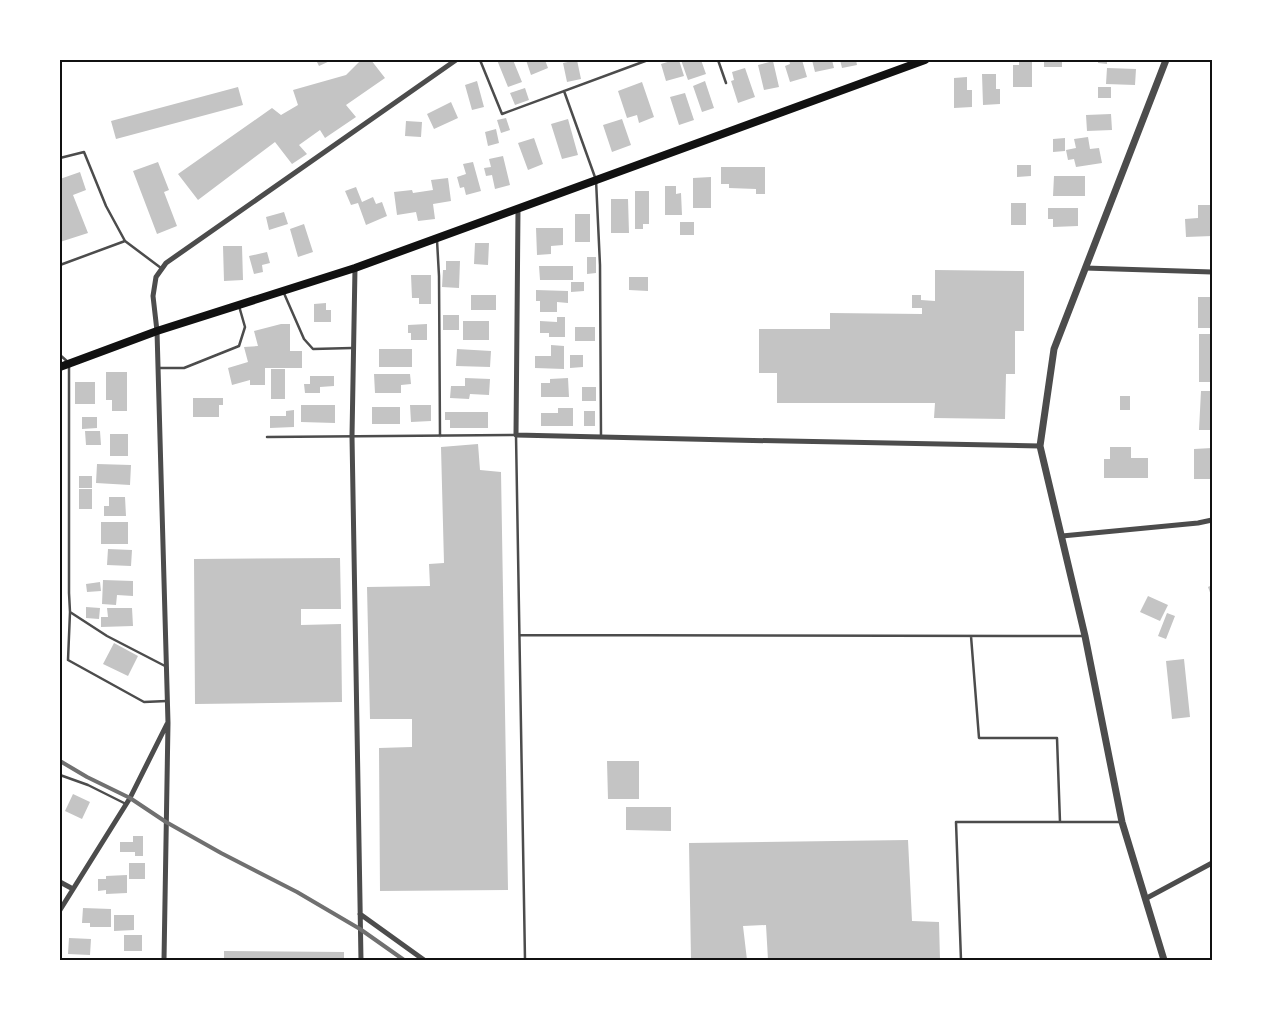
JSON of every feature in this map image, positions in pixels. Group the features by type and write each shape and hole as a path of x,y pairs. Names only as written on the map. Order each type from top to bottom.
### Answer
{"main road":[{"path":"60,366 157,331 355,268 925,60"}],"street":[{"path":"164,960 168,723 157,331 153,296 156,277 166,263 456,60"},
{"path":"1164,960 1122,822 1085,636 1040,446 1054,349 1166,60"},
{"path":"518,209 516,435 1040,446"},
{"path":"355,268 352,436 361,960"},
{"path":"1085,268 1212,272"},
{"path":"1062,536 1212,520"},
{"path":"60,910 126,804 168,723"},
{"path":"1145,898 1212,863"},
{"path":"60,882 73,889"},
{"path":"360,914 424,960"}],"lane":[{"path":"480,60 502,114 648,60"},
{"path":"718,60 726,83"},
{"path":"564,91 596,180 600,265 601,437"},
{"path":"60,158 84,152 106,206 126,241 162,269"},
{"path":"438,238 440,436"},
{"path":"60,265 126,241"},
{"path":"283,290 304,339 313,349 354,348"},
{"path":"158,368 184,368 239,346 245,327 239,305"},
{"path":"60,355 69,363 70,612 68,660 144,702 167,701"},
{"path":"267,437 516,435 525,960"},
{"path":"70,612 107,636 166,667"},
{"path":"520,635 1085,636"},
{"path":"971,636 979,738 1056,738 1060,822"},
{"path":"60,775 88,785 126,804"},
{"path":"961,960 956,822 1122,822"}],"building":[{"path":"316,60 332,60 319,66"},
{"path":"361,60 371,60 385,78 346,105 356,117 325,138 320,130 299,145 307,154 292,164 275,142 198,200 178,174 272,108 281,115 298,105 293,90 346,75"},
{"path":"497,60 513,60 522,82 508,87"},
{"path":"526,60 545,60 548,68 531,75"},
{"path":"577,60 581,79 567,82 563,63"},
{"path":"679,60 684,76 666,81 661,64"},
{"path":"681,60 701,60 706,74 688,80"},
{"path":"789,60 802,60 807,77 790,82 785,66 790,64"},
{"path":"812,60 832,60 834,68 815,72"},
{"path":"840,60 856,60 857,65 842,68"},
{"path":"1019,60 1032,60 1032,87 1013,87 1013,65 1019,65"},
{"path":"1044,60 1062,60 1062,67 1044,67"},
{"path":"1098,60 1107,60 1107,64 1098,63"},
{"path":"773,61 779,87 764,90 758,65"},
{"path":"745,68 755,97 738,103 731,81 734,80 732,72"},
{"path":"1107,68 1136,69 1135,85 1106,84"},
{"path":"982,74 996,74 996,89 1000,89 1000,104 983,105"},
{"path":"967,77 967,90 972,90 972,107 954,108 954,78"},
{"path":"477,81 484,107 472,110 465,85"},
{"path":"705,81 714,108 702,112 693,86"},
{"path":"642,82 654,117 639,123 637,115 627,118 618,91"},
{"path":"238,87 243,105 116,139 111,121"},
{"path":"1098,87 1111,87 1111,98 1098,98"},
{"path":"525,88 529,100 515,105 510,93"},
{"path":"685,93 694,120 679,125 670,97"},
{"path":"451,102 458,118 434,129 427,114"},
{"path":"1111,114 1112,130 1087,131 1086,115"},
{"path":"506,118 510,130 501,133 497,120"},
{"path":"568,119 578,155 562,159 551,124"},
{"path":"622,119 631,145 612,152 603,125"},
{"path":"406,121 422,122 421,137 405,136"},
{"path":"1210,125 1212,125 1212,155 1210,155"},
{"path":"496,129 499,143 488,146 485,132"},
{"path":"1088,137 1090,149 1099,148 1102,163 1076,167 1074,159 1068,160 1066,150 1076,148 1074,139"},
{"path":"534,138 543,164 528,170 518,143"},
{"path":"1065,138 1065,151 1053,152 1053,139"},
{"path":"503,156 510,185 495,189 492,175 486,176 484,168 491,167 489,159"},
{"path":"158,162 169,190 164,192 177,226 157,234 133,171"},
{"path":"473,162 481,191 466,195 464,187 460,188 457,177 466,174 463,164"},
{"path":"1017,165 1031,165 1031,176 1017,177"},
{"path":"721,167 765,167 765,194 756,194 756,189 729,188 729,184 721,184"},
{"path":"80,172 86,190 73,195 88,233 60,242 60,179"},
{"path":"1054,176 1085,176 1085,196 1053,196"},
{"path":"711,177 711,208 693,208 693,178"},
{"path":"448,178 451,201 433,204 435,219 418,221 416,212 397,215 394,192 412,190 413,193 433,190 431,180"},
{"path":"665,186 676,186 676,194 681,193 682,215 665,215"},
{"path":"356,187 362,202 373,197 376,204 382,202 387,216 366,225 358,203 351,205 345,191"},
{"path":"635,191 649,191 649,224 643,224 643,229 635,229"},
{"path":"611,199 628,199 629,233 611,233"},
{"path":"1011,203 1026,203 1026,225 1011,225"},
{"path":"1198,205 1211,205 1212,236 1186,237 1185,219 1198,218"},
{"path":"1048,208 1078,208 1078,226 1053,227 1053,219 1048,219"},
{"path":"284,212 288,224 269,230 266,217"},
{"path":"575,214 590,214 590,242 575,242"},
{"path":"680,222 694,222 694,235 680,235"},
{"path":"304,224 313,252 298,257 290,229"},
{"path":"536,228 563,228 563,245 551,246 551,254 537,255"},
{"path":"475,243 489,243 488,265 474,264"},
{"path":"223,246 242,246 243,280 224,281"},
{"path":"267,252 270,263 262,265 263,272 254,274 249,256"},
{"path":"587,257 596,257 596,273 587,274"},
{"path":"446,261 460,261 459,288 442,287 443,270 446,270"},
{"path":"539,266 573,266 573,280 540,280"},
{"path":"935,270 1024,271 1024,331 1015,331 1015,374 1006,374 1005,419 934,418 935,403 777,403 777,373 759,373 759,329 830,329 830,313 922,314 922,308 912,308 912,295 921,295 921,300 935,301"},
{"path":"411,275 431,275 431,304 419,304 419,298 412,298"},
{"path":"629,277 648,277 648,291 629,290"},
{"path":"571,282 584,282 584,291 571,292"},
{"path":"536,290 568,291 568,303 557,302 557,312 540,312 540,301 536,301"},
{"path":"471,295 496,295 496,310 471,310"},
{"path":"1198,297 1212,297 1212,328 1198,328"},
{"path":"326,303 326,310 331,310 331,322 314,322 314,304"},
{"path":"443,315 459,315 459,330 443,330"},
{"path":"557,317 565,317 565,337 549,337 549,333 540,333 540,321 557,322"},
{"path":"463,321 489,321 489,340 463,340"},
{"path":"281,324 290,324 290,351 302,351 302,368 265,368 265,385 250,385 250,380 232,385 228,368 248,362 244,347 258,346 254,331"},
{"path":"427,324 427,340 411,340 411,333 408,333 408,325"},
{"path":"575,327 595,327 595,341 575,341"},
{"path":"1199,334 1212,334 1212,382 1199,382"},
{"path":"551,345 564,346 564,369 535,368 535,356 551,356"},
{"path":"379,349 412,349 412,367 379,367"},
{"path":"457,349 491,351 490,367 456,366"},
{"path":"570,355 583,355 583,367 570,368"},
{"path":"271,369 285,369 285,399 271,399"},
{"path":"106,372 127,372 127,411 112,411 112,400 106,400"},
{"path":"374,374 410,374 411,384 401,385 401,393 375,393"},
{"path":"310,376 334,376 334,386 320,387 320,393 305,393 304,384 310,384"},
{"path":"465,378 490,379 489,395 470,394 469,399 450,398 451,386 465,386"},
{"path":"568,378 569,397 541,397 541,383 550,383 550,379"},
{"path":"75,382 95,382 95,404 75,404"},
{"path":"582,387 596,387 596,401 582,401"},
{"path":"1201,391 1212,391 1212,430 1199,430"},
{"path":"1120,396 1130,396 1130,410 1120,410"},
{"path":"193,398 223,398 223,405 219,405 219,417 193,417"},
{"path":"301,405 335,405 335,423 301,422"},
{"path":"410,405 431,405 431,421 411,422"},
{"path":"372,407 400,407 400,424 372,424"},
{"path":"558,408 573,408 573,426 541,426 541,413 558,413"},
{"path":"294,410 294,427 270,428 270,416 286,416 286,411"},
{"path":"584,411 595,411 595,426 584,426"},
{"path":"445,412 488,412 488,428 450,428 450,420 445,420"},
{"path":"82,417 97,417 97,428 82,429"},
{"path":"85,431 100,431 101,445 86,445"},
{"path":"110,434 128,434 128,456 110,456"},
{"path":"478,444 480,470 501,472 508,890 380,891 379,748 412,747 412,719 370,719 367,587 430,586 429,564 444,563 441,447"},
{"path":"1110,447 1131,447 1131,458 1148,458 1148,478 1104,478 1104,459 1110,459"},
{"path":"1212,448 1212,479 1194,479 1194,449"},
{"path":"97,464 131,465 130,485 96,483"},
{"path":"79,476 92,476 92,488 79,488"},
{"path":"79,489 92,489 92,509 79,509"},
{"path":"109,497 125,497 126,516 104,516 104,506 109,506"},
{"path":"101,522 128,522 128,544 101,544"},
{"path":"108,549 132,550 131,566 107,565"},
{"path":"340,558 341,609 301,609 301,625 341,624 342,702 195,704 194,559"},
{"path":"103,580 133,581 133,596 117,595 116,605 102,604"},
{"path":"100,582 101,591 87,592 86,584"},
{"path":"1212,585 1212,598 1208,587"},
{"path":"1148,596 1168,605 1160,621 1140,612"},
{"path":"86,607 100,608 99,619 86,618"},
{"path":"107,608 132,608 133,626 101,627 101,617 108,617"},
{"path":"1167,613 1175,616 1166,639 1158,636"},
{"path":"114,643 138,656 128,676 103,664"},
{"path":"1184,659 1190,717 1172,719 1166,661"},
{"path":"607,761 639,761 639,799 608,799"},
{"path":"73,794 90,802 82,819 65,811"},
{"path":"626,807 671,807 671,831 626,830"},
{"path":"133,836 143,836 143,856 135,856 135,852 120,852 120,842 133,842"},
{"path":"908,840 912,921 939,922 940,960 768,960 766,925 743,926 747,960 691,960 689,843"},
{"path":"129,863 145,863 145,879 129,879"},
{"path":"127,875 127,893 106,894 106,890 98,891 98,879 106,879 106,876"},
{"path":"83,908 111,909 111,927 90,927 90,923 82,923"},
{"path":"114,915 134,915 134,930 114,931"},
{"path":"124,935 142,935 142,951 124,951"},
{"path":"69,938 91,939 90,955 68,954"},
{"path":"224,951 344,952 344,960 224,960"}],"railway":[{"path":"60,761 87,777 130,798 166,822 221,853 297,892 360,929 404,960"}]}
